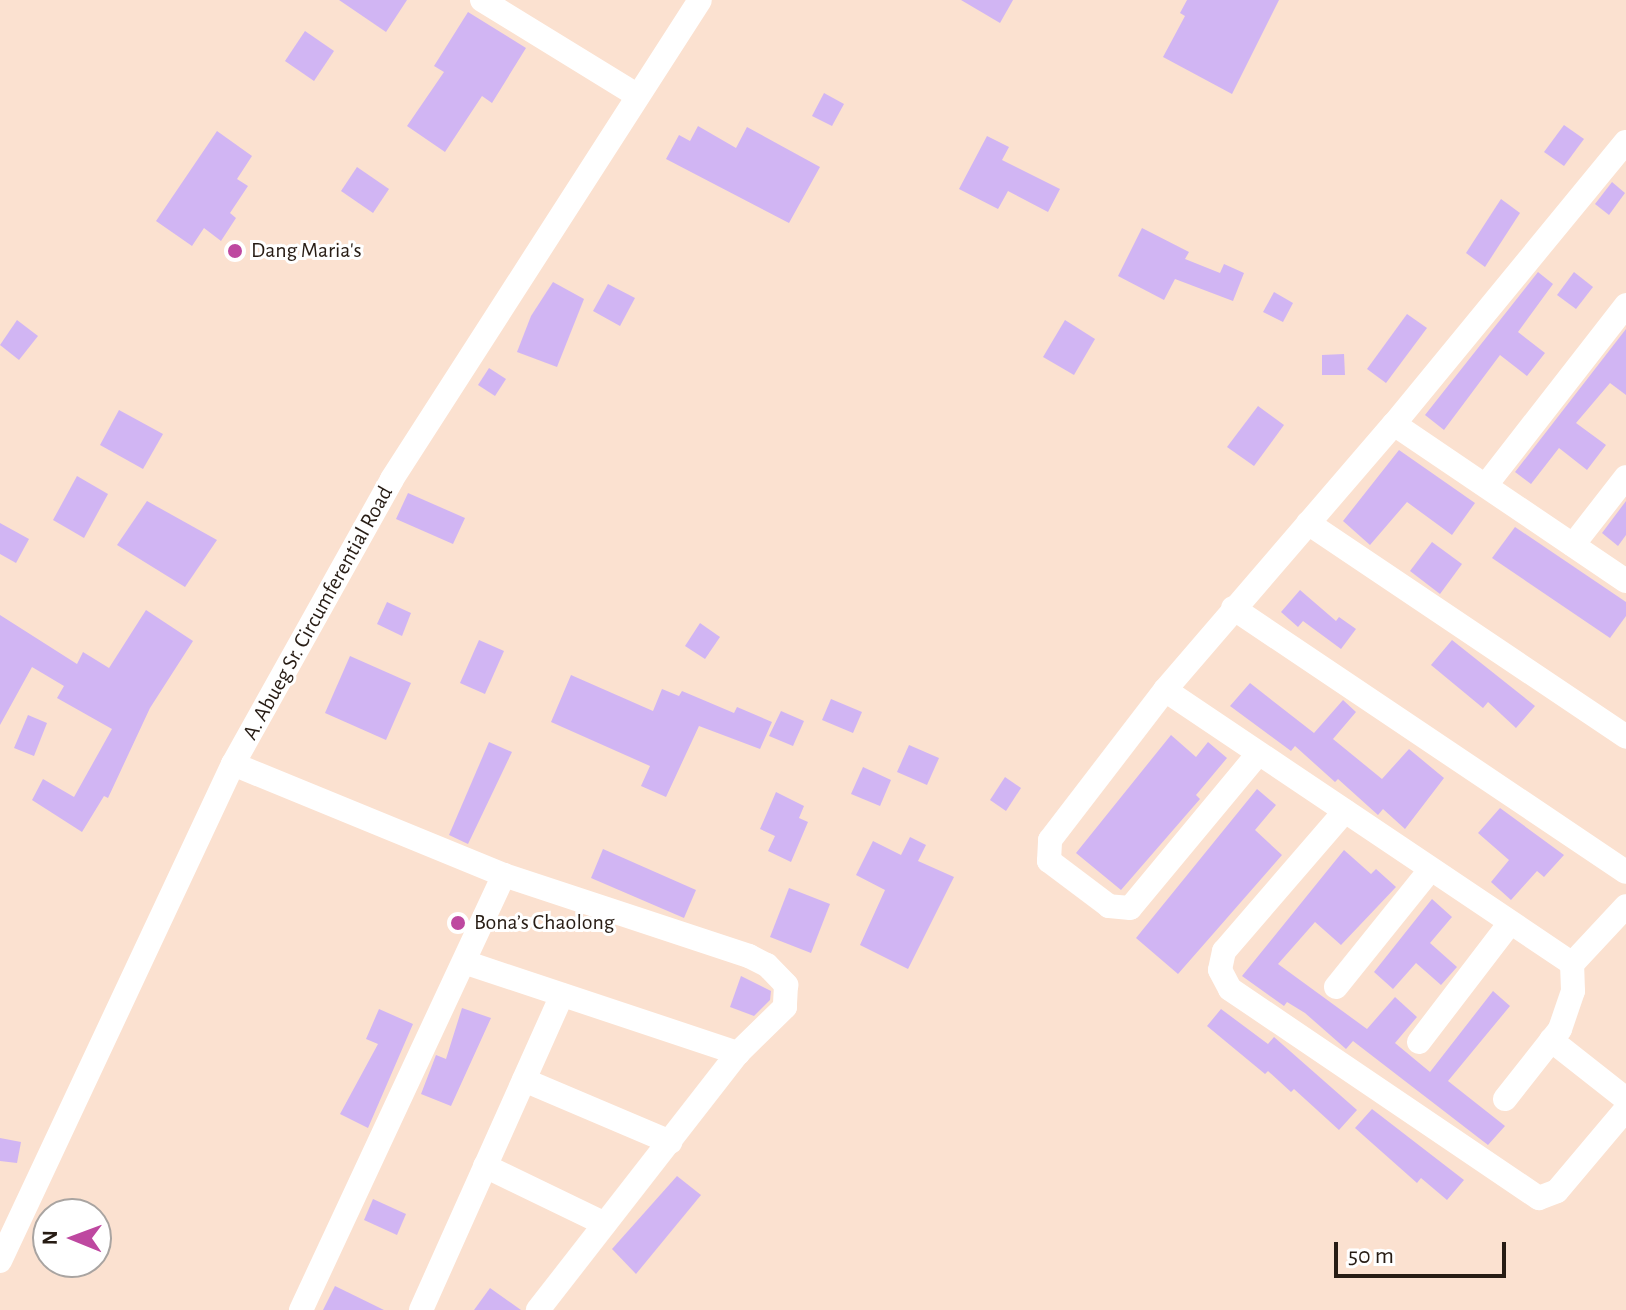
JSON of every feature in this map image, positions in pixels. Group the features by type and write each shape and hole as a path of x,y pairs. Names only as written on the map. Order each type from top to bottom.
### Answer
{"street":[{"path":"482,0 635,94"},
{"name":"A. Abueg Sr. Circumferential Road","path":"0,1261 233,764 392,479 635,94 700,0"},
{"path":"1258,754 1136,904 1109,906 1055,868 1047,851 1050,840 1165,690 1394,424 1626,142"},
{"path":"1486,485 1626,305"},
{"path":"1394,424 1626,581"},
{"path":"1573,545 1626,477"},
{"path":"1308,523 1626,737"},
{"path":"1233,608 1626,872"},
{"path":"1165,690 1572,964"},
{"path":"233,764 504,875 767,965 786,985 785,1007 738,1053 538,1310"},
{"path":"1345,811 1224,951 1220,970 1230,989 1539,1198 1557,1191 1626,1109"},
{"path":"1336,987 1431,869"},
{"path":"301,1310 467,963 504,875"},
{"path":"1505,1099 1551,1040 1567,1013 1572,964 1626,906"},
{"path":"1419,1042 1510,923"},
{"path":"467,963 738,1053"},
{"path":"421,1310 562,995"},
{"path":"1551,1040 1626,1099"},
{"path":"524,1080 670,1142"},
{"path":"485,1166 605,1224"}],"building":[{"path":"339,0 407,0 386,32"},
{"path":"961,0 1013,0 1000,23"},
{"path":"1187,0 1279,0 1232,94 1163,57 1185,16 1180,13"},
{"path":"468,12 526,48 492,103 482,96 445,152 407,126 444,72 434,66"},
{"path":"305,31 334,51 314,81 285,61"},
{"path":"824,93 844,104 832,126 812,116"},
{"path":"1564,125 1584,139 1564,166 1544,152"},
{"path":"698,126 736,148 747,127 820,167 789,223 666,159 679,135 690,141"},
{"path":"217,131 252,156 237,179 248,186 230,213 236,218 221,241 204,228 192,246 156,221"},
{"path":"987,136 1009,147 1002,160 1060,189 1048,212 1008,191 998,209 959,189"},
{"path":"357,167 389,189 373,213 341,191"},
{"path":"1612,182 1625,193 1609,215 1595,204"},
{"path":"1501,199 1520,213 1485,267 1466,253"},
{"path":"1142,228 1189,252 1185,259 1220,273 1224,264 1244,273 1233,301 1175,279 1164,300 1118,276"},
{"path":"1538,272 1553,284 1518,332 1545,353 1527,376 1500,355 1444,430 1425,415"},
{"path":"1574,272 1593,287 1576,309 1557,295"},
{"path":"553,282 584,299 557,367 517,352 531,316"},
{"path":"608,284 635,298 620,326 593,311"},
{"path":"1274,292 1293,303 1283,322 1263,312"},
{"path":"1407,314 1427,328 1386,383 1367,369"},
{"path":"17,320 38,336 19,360 0,345"},
{"path":"1065,320 1095,339 1074,375 1043,357"},
{"path":"1626,329 1626,395 1610,383 1576,423 1606,445 1587,470 1559,448 1531,484 1515,472"},
{"path":"1344,354 1345,375 1322,375 1322,355"},
{"path":"489,368 506,379 495,396 478,385"},
{"path":"1258,406 1284,425 1254,466 1227,447"},
{"path":"119,410 163,434 143,469 100,445"},
{"path":"1399,450 1475,503 1452,535 1407,502 1370,545 1343,521"},
{"path":"77,476 108,494 84,538 53,520"},
{"path":"408,493 465,518 453,544 396,519"},
{"path":"147,501 217,540 185,587 117,545"},
{"path":"1626,501 1626,535 1618,546 1602,533"},
{"path":"0,523 29,539 16,563 0,554"},
{"path":"1515,527 1626,602 1626,616 1610,638 1492,558"},
{"path":"1432,542 1462,564 1440,594 1410,571"},
{"path":"1300,590 1336,621 1339,617 1356,629 1341,649 1303,621 1298,627 1281,612"},
{"path":"387,602 411,613 402,636 377,624"},
{"path":"146,610 193,641 150,708 108,798 104,796 82,832 32,800 43,779 74,797 112,729 57,698 64,686 32,667 0,725 0,615 77,664 83,652 109,668"},
{"path":"700,623 720,637 705,659 685,646"},
{"path":"479,640 504,651 485,694 460,683"},
{"path":"1452,640 1535,706 1516,728 1488,702 1483,708 1431,665"},
{"path":"350,656 411,683 386,740 325,713"},
{"path":"571,675 653,711 662,689 679,696 682,691 734,713 737,707 772,722 760,749 699,726 666,797 641,786 650,766 551,722"},
{"path":"1250,683 1314,733 1343,700 1356,712 1333,739 1382,779 1409,749 1444,778 1405,829 1383,809 1378,815 1295,746 1291,751 1230,706"},
{"path":"831,699 862,712 853,733 822,720"},
{"path":"781,711 804,721 793,746 769,736"},
{"path":"28,715 47,723 34,756 14,748"},
{"path":"1171,735 1196,757 1208,742 1227,758 1196,795 1200,799 1121,890 1076,853"},
{"path":"489,742 512,752 468,844 449,835"},
{"path":"909,745 939,758 927,785 897,772"},
{"path":"863,767 891,780 880,806 851,794"},
{"path":"1005,777 1021,788 1006,811 990,800"},
{"path":"1257,789 1276,805 1255,830 1282,855 1178,974 1136,938"},
{"path":"776,792 804,806 799,818 808,822 791,862 768,851 775,836 760,829"},
{"path":"1500,808 1564,855 1544,877 1537,871 1511,900 1491,882 1509,860 1478,833"},
{"path":"910,837 926,845 918,861 954,877 908,969 860,945 885,890 856,875 873,841 901,855"},
{"path":"603,849 696,890 684,918 591,878"},
{"path":"1344,850 1371,874 1376,869 1396,887 1341,945 1315,922 1278,964 1367,1029 1395,997 1417,1017 1395,1043 1430,1072 1493,991 1510,1006 1448,1081 1505,1126 1488,1145 1353,1041 1346,1049 1305,1013 1287,1002 1284,1006 1242,976"},
{"path":"789,888 830,904 811,953 770,937"},
{"path":"1432,899 1452,917 1430,943 1457,967 1441,985 1416,963 1393,989 1374,972"},
{"path":"741,976 771,991 770,1000 754,1016 730,1007"},
{"path":"462,1008 491,1018 451,1106 421,1094 436,1055 446,1059"},
{"path":"379,1009 413,1024 368,1128 340,1114 378,1044 366,1039"},
{"path":"1221,1009 1268,1044 1274,1037 1357,1110 1339,1130 1294,1089 1291,1092 1268,1071 1265,1074 1207,1026"},
{"path":"1372,1109 1464,1180 1447,1200 1421,1178 1417,1183 1355,1128"},
{"path":"0,1138 21,1142 17,1163 0,1161"},
{"path":"677,1176 701,1195 636,1274 612,1249"},
{"path":"373,1199 406,1214 397,1235 364,1220"},
{"path":"335,1286 384,1310 323,1310"},
{"path":"490,1288 521,1310 474,1310"}],"place":[{"name":"Dang Maria's","path":"235,251"},
{"name":"Bona’s Chaolong","path":"458,923"}]}
